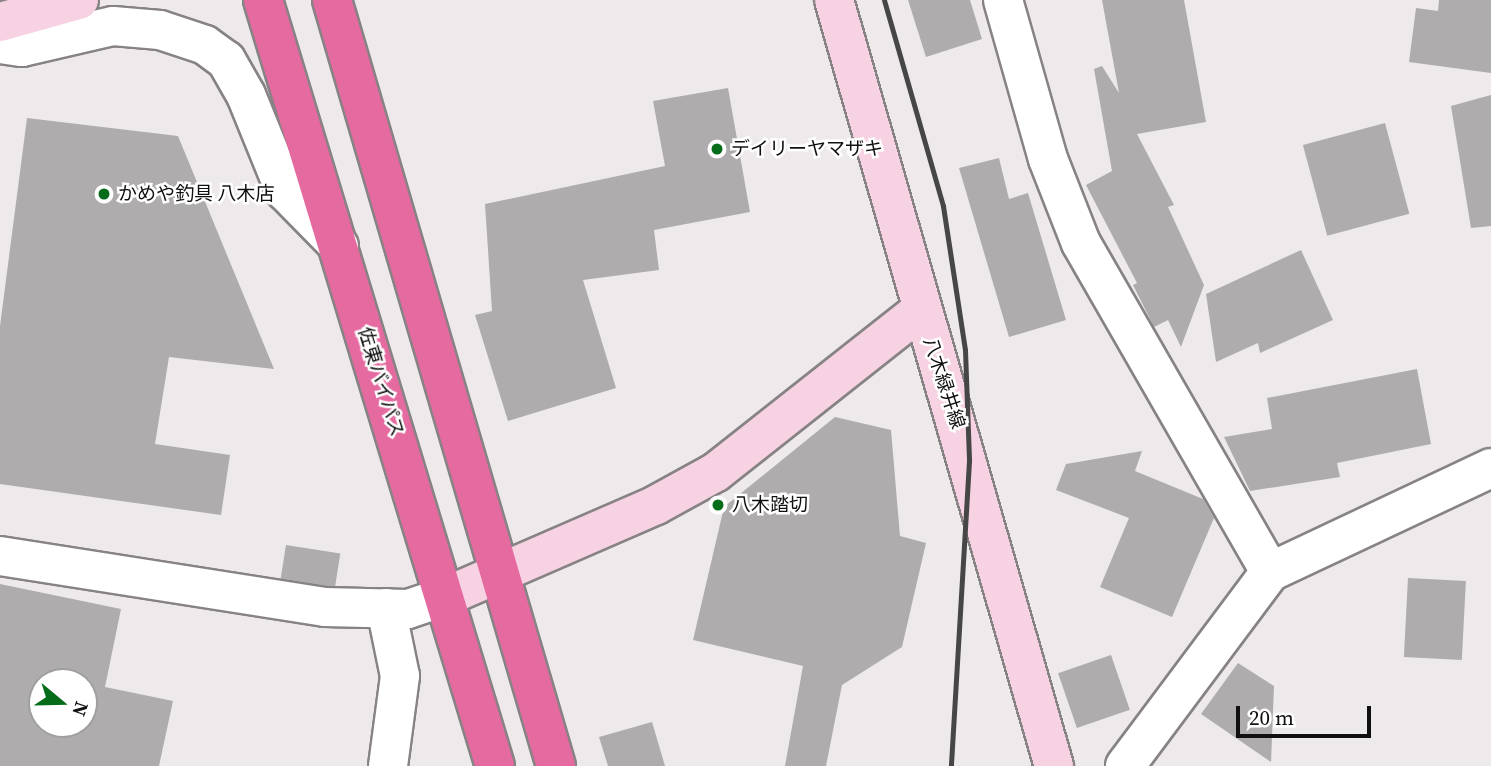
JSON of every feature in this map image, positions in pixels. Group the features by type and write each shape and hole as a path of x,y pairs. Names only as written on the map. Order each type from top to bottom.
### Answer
{"highway":[{"name":"佐東バイパス","path":"263,0 447,596 495,766"},
{"path":"331,0 556,766"}],"main road":[{"path":"0,22 79,0"},
{"name":"八木緑井線","path":"834,0 921,310 970,461 1054,766"},
{"path":"447,596 656,505 716,472 921,310"}],"street":[{"path":"1003,0 1048,159 1080,243 1270,572"},
{"path":"0,44 22,47 113,26 160,30 205,45 226,60 246,95 285,191 339,246"},
{"path":"1125,766 1270,572 1491,468"},
{"path":"0,556 325,607 408,609 447,596"},
{"path":"386,608 400,676 388,766"}],"building":[{"path":"908,0 970,0 982,39 926,57"},
{"path":"1102,0 1184,0 1206,122 1137,134 1174,205 1168,207 1204,285 1181,347 1168,320 1154,327 1133,285 1137,283 1086,185 1112,171 1094,69 1102,66 1119,93"},
{"path":"1439,0 1491,0 1491,73 1409,62 1416,8 1438,11"},
{"path":"728,88 750,212 654,230 659,270 583,280 616,388 508,421 475,315 492,311 485,204 665,166 653,101"},
{"path":"1491,95 1491,226 1471,228 1451,106"},
{"path":"27,118 178,136 274,369 169,357 155,444 230,455 221,515 0,484 0,326"},
{"path":"1385,123 1409,214 1327,236 1303,145"},
{"path":"999,158 1009,199 1028,193 1066,320 1009,337 959,168"},
{"path":"1301,250 1333,320 1260,353 1258,343 1216,362 1206,294"},
{"path":"1417,369 1431,444 1337,463 1340,477 1250,491 1224,437 1272,429 1267,398"},
{"path":"835,417 891,430 900,536 926,543 902,647 842,685 826,766 785,766 803,666 693,640 724,507"},
{"path":"1142,451 1135,471 1203,499 1214,518 1172,617 1100,587 1129,518 1056,490 1066,464"},
{"path":"286,545 340,554 335,587 281,579"},
{"path":"1408,578 1466,581 1462,660 1404,657"},
{"path":"0,584 121,609 105,687 173,701 159,766 0,766"},
{"path":"1111,655 1130,710 1077,728 1058,673"},
{"path":"1238,663 1274,686 1271,762 1201,714"},
{"path":"652,722 665,766 608,766 599,737"}],"railway":[{"path":"884,0 943,206 965,350 969,461 951,766"}],"place":[{"name":"デイリーヤマザキ","path":"717,149"},
{"name":"かめや釣具 八木店","path":"104,194"},
{"name":"八木踏切","path":"718,505"}]}
